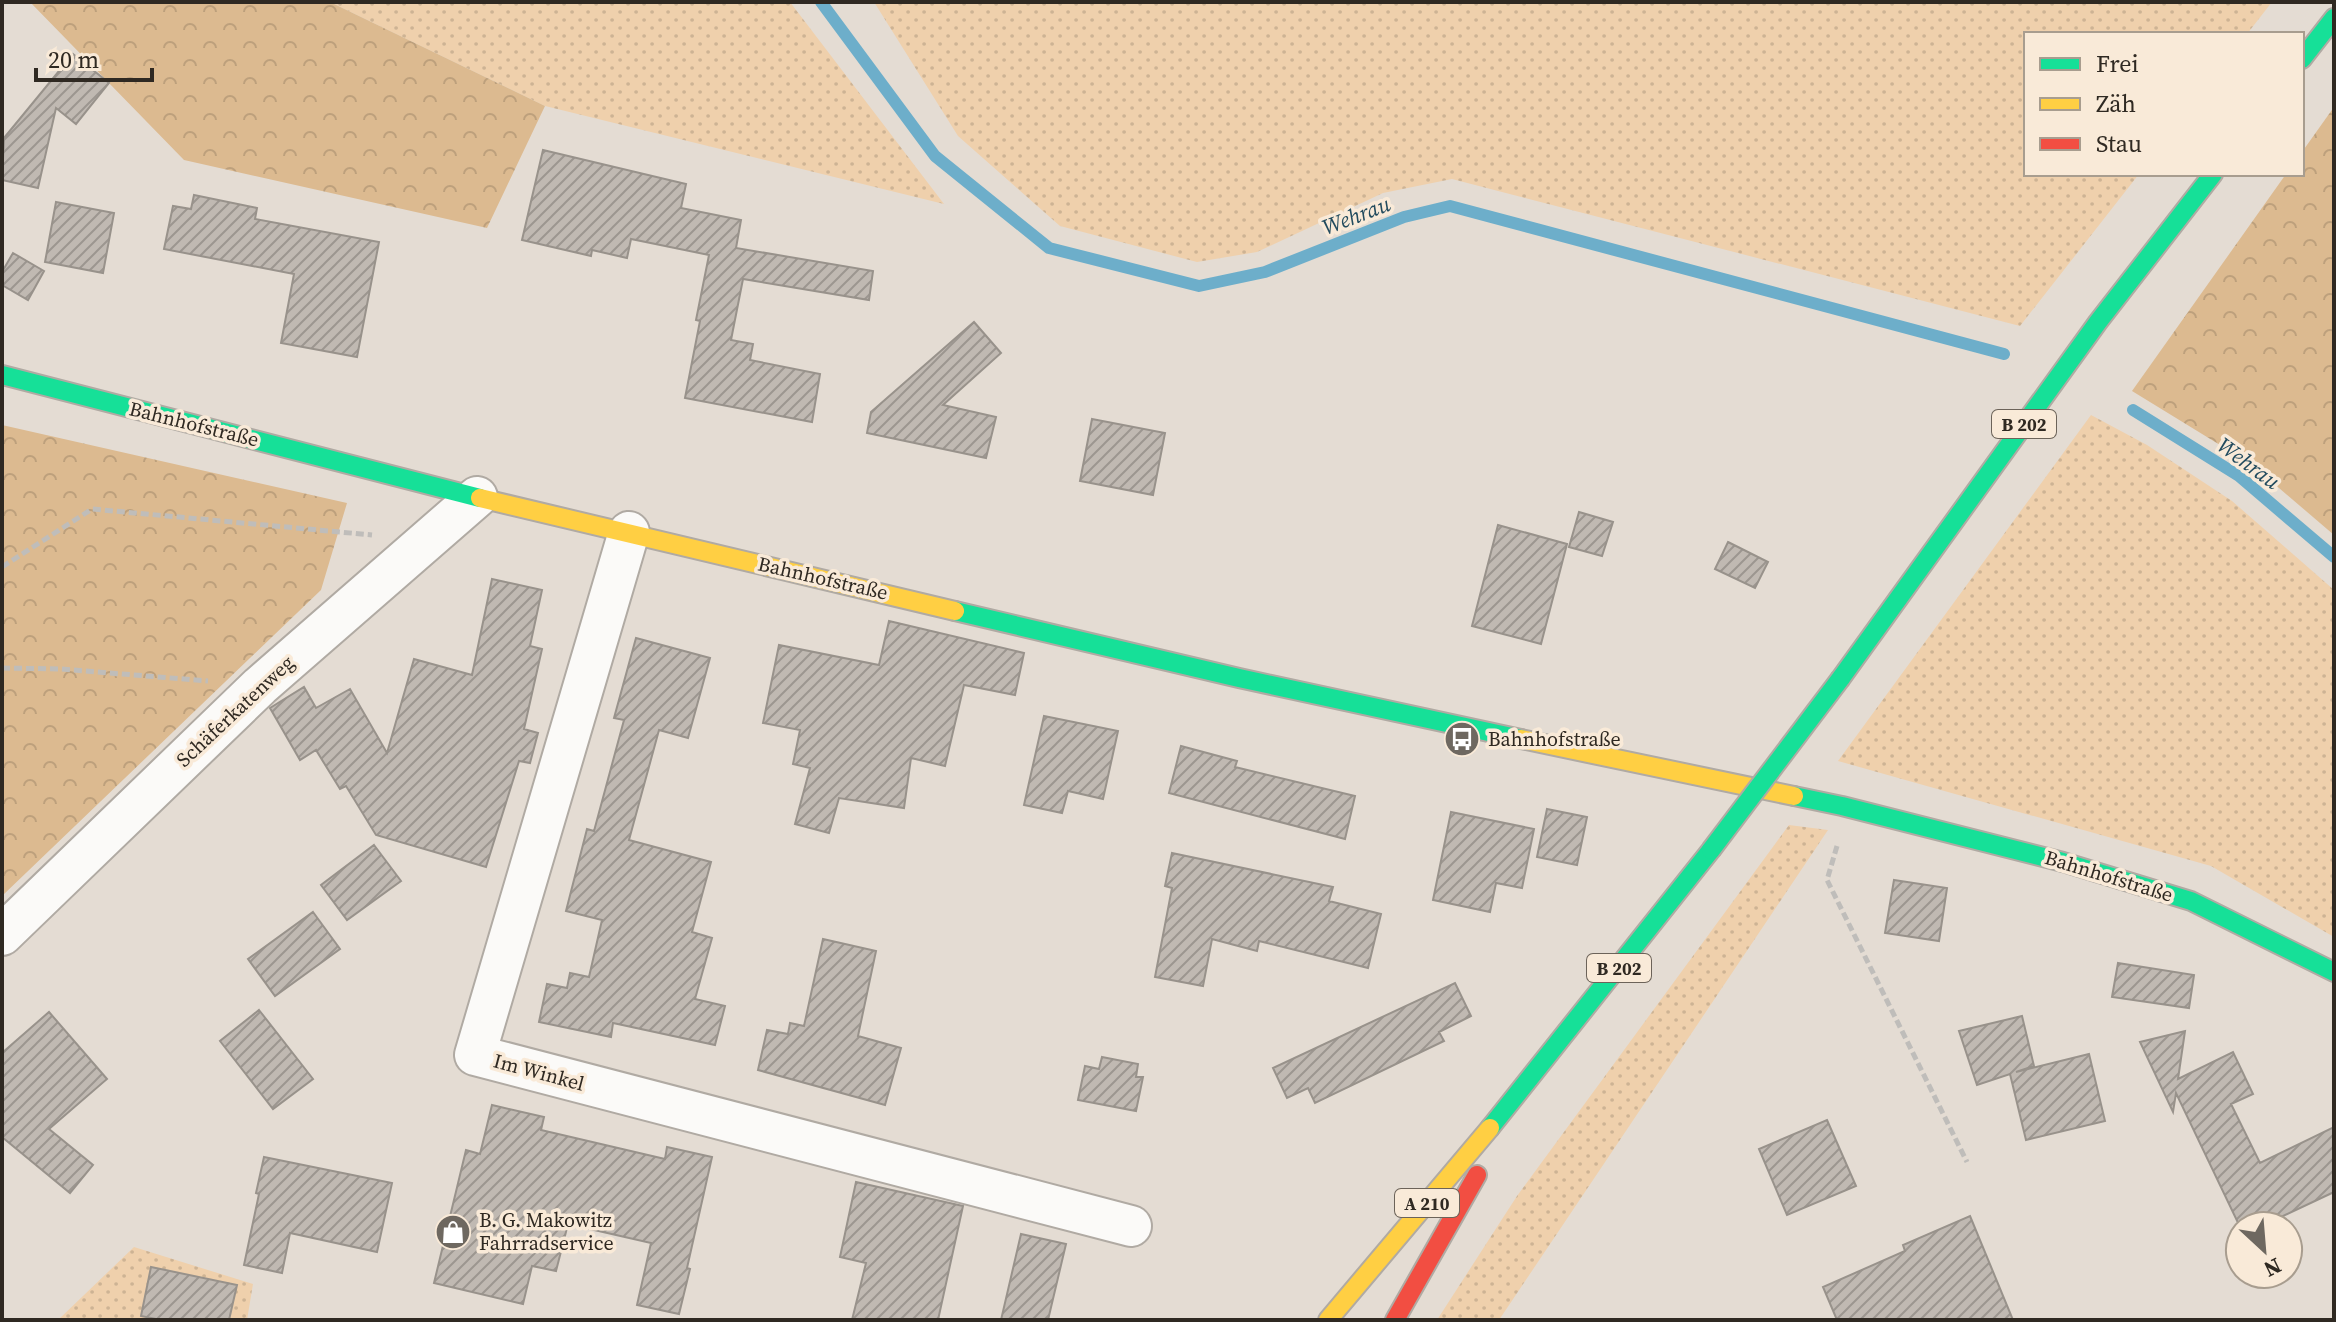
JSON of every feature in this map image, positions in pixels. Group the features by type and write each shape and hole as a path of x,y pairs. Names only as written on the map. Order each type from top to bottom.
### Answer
{"main road":[{"path":"2304,56 2334,18"},
{"name":"B 202","path":"1527,1085 1841,678 2098,322 2211,176"},
{"name":"Bahnhofstraße","path":"2,375 477,497 1239,678 1842,806 2063,862 2191,901 2334,972"},
{"name":"A 210","path":"1328,1320 1527,1085"},
{"name":"A 210","path":"1395,1320 1527,1085"}],"street":[{"name":"Schäferkatenweg","path":"2,935 260,686 477,497"},
{"name":"Im Winkel","path":"629,532 475,1055 1131,1226"}],"path":[{"path":"2,567 92,509 425,540"},
{"path":"2,668 61,669 260,686"},
{"path":"1842,806 1845,815 1827,880 1967,1162"}],"shaded area":[{"path":"330,2 790,2 944,204 545,106"},
{"path":"874,2 2272,2 2249,32 2024,32 2024,176 2137,176 2020,326 1452,179 1383,193 1257,252 1197,262 1060,226 958,136"},
{"path":"2091,415 2147,445 2232,501 2334,590 2334,937 2211,866 1838,761"},
{"path":"1789,825 1828,830 1499,1320 1437,1320 1517,1196"},
{"path":"134,1247 253,1284 247,1320 58,1320"}],"green space":[{"path":"30,2 330,2 545,106 487,228 184,160"},
{"path":"2334,107 2334,535 2251,464 2132,391 2285,176 2304,176 2304,149"},
{"path":"2,425 347,503 321,590 2,896"}],"building":[{"path":"73,54 109,83 76,124 56,108 38,188 2,180 4,138"},
{"path":"543,150 686,184 681,208 741,220 736,248 873,271 869,300 743,279 731,340 753,344 750,360 820,374 812,422 685,398 709,255 631,239 627,258 592,250 591,256 522,240"},
{"path":"194,195 257,208 255,219 379,242 357,357 281,343 294,274 164,249 173,206 191,209"},
{"path":"56,202 114,213 103,273 45,262"},
{"path":"13,253 44,271 28,300 2,285 2,272"},
{"path":"974,322 1001,353 943,405 996,417 986,458 867,433 871,412"},
{"path":"1092,419 1165,433 1153,495 1080,481"},
{"path":"1579,512 1613,522 1602,556 1569,547"},
{"path":"1498,525 1567,544 1541,644 1472,626"},
{"path":"1728,542 1768,562 1755,588 1715,569"},
{"path":"492,579 542,590 530,646 542,649 524,729 538,733 530,763 519,761 486,867 376,835 346,786 340,789 316,750 300,760 270,708 304,687 316,708 350,689 387,753 414,659 472,675"},
{"path":"889,621 1024,653 1015,695 964,685 945,766 911,758 904,808 839,798 829,833 795,824 810,768 793,764 800,730 763,723 779,645 879,665"},
{"path":"636,638 710,658 688,738 659,730 629,840 711,862 692,932 712,938 695,999 725,1006 715,1045 613,1023 611,1037 539,1022 547,984 567,988 570,973 589,977 602,920 566,911 587,829 594,831 624,720 614,718"},
{"path":"1044,716 1118,731 1103,799 1068,791 1062,813 1024,805"},
{"path":"1181,746 1237,761 1235,767 1355,796 1345,839 1169,793"},
{"path":"1547,809 1587,817 1577,865 1537,857"},
{"path":"1451,812 1534,829 1522,888 1496,883 1490,912 1433,900"},
{"path":"374,845 401,881 347,920 321,885"},
{"path":"1172,853 1333,887 1329,901 1381,914 1368,968 1259,941 1257,951 1212,939 1203,986 1155,977 1172,888 1165,886"},
{"path":"1894,880 1947,888 1939,941 1885,933"},
{"path":"313,912 340,949 275,996 248,959"},
{"path":"823,939 876,951 858,1036 901,1048 885,1105 758,1070 767,1030 788,1034 790,1023 804,1026"},
{"path":"2118,963 2194,975 2189,1008 2112,997"},
{"path":"1455,983 1471,1016 1439,1032 1444,1041 1315,1103 1308,1088 1287,1098 1273,1068"},
{"path":"259,1010 313,1079 273,1109 220,1041"},
{"path":"49,1012 107,1079 49,1129 93,1165 70,1193 2,1137 2,1053"},
{"path":"2022,1016 2034,1066 2016,1072 2089,1054 2105,1121 2026,1140 2010,1074 1977,1085 1959,1031"},
{"path":"2185,1031 2178,1079 2233,1052 2253,1094 2231,1104 2260,1163 2334,1127 2334,1192 2296,1210 2232,1210 2176,1093 2173,1112 2140,1042"},
{"path":"1102,1057 1138,1064 1136,1077 1143,1077 1136,1111 1078,1100 1085,1066 1099,1069"},
{"path":"492,1105 544,1117 541,1130 665,1159 667,1147 712,1157 679,1314 637,1305 651,1243 568,1224 556,1271 532,1266 523,1304 434,1283 466,1150 480,1154"},
{"path":"1827,1120 1856,1186 1787,1215 1759,1149"},
{"path":"264,1157 392,1183 377,1252 290,1233 282,1273 244,1265"},
{"path":"856,1182 963,1206 938,1320 852,1320 866,1263 840,1257"},
{"path":"1970,1216 2013,1320 1837,1320 1823,1287 1905,1251 1903,1245"},
{"path":"1021,1234 1066,1244 1048,1320 1001,1320"},
{"path":"151,1267 237,1285 229,1320 161,1320 141,1316"}],"waterway":[{"name":"Wehrau","path":"821,2 935,156 1049,248 1199,286 1265,272 1404,217 1450,206 2004,354"},
{"name":"Wehrau","path":"2133,410 2239,476 2334,557"}],"traffic: fast":[{"path":"2304,56 2334,18"},
{"path":"1841,678 2098,322 2211,176"},
{"path":"2,375 480,498"},
{"path":"955,611 1239,678 1521,739"},
{"path":"1711,850 1841,678"},
{"path":"1794,796 2063,862 2191,901 2334,972"},
{"path":"1490,1128 1711,850"}],"traffic: slow":[{"path":"480,498 955,611"},
{"path":"1521,739 1794,796"},
{"path":"1328,1320 1490,1128"}],"traffic: jam":[{"path":"1395,1320 1477,1175"}],"place":[{"name":"Bahnhofstraße","path":"1462,739"},
{"name":"B. G. Makowitz Fahrradservice","path":"453,1232"}]}
